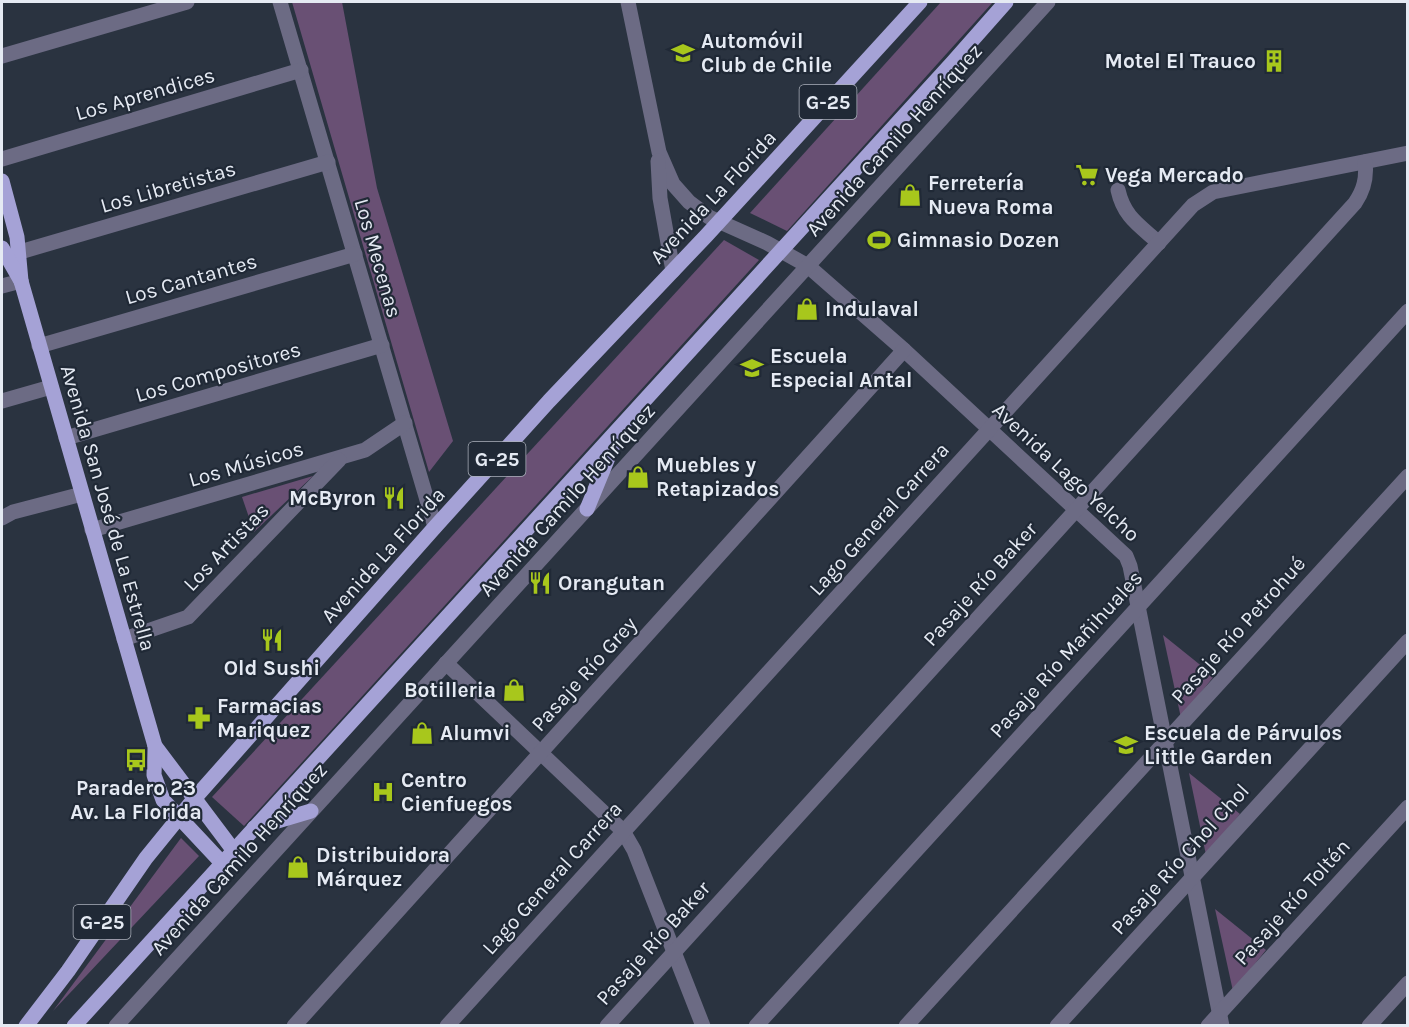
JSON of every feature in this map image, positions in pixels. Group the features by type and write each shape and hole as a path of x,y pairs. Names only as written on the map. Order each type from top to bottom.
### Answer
{"main road":[{"name":"Avenida La Florida","path":"26,1026 68,972 146,858 194,799 549,401 674,271 920,2"},
{"name":"Avenida Camilo Henríquez","path":"74,1026 88,1018 222,863 1006,2"},
{"name":"Avenida San José de La Estrella","path":"2,181 20,252 21,281 155,746 154,776 160,795 222,863"},
{"name":"Avenida San José de La Estrella","path":"2,248 21,281"},
{"path":"587,509 624,422"},
{"name":"Avenida San José de La Estrella","path":"155,746 234,850"},
{"path":"254,828 311,811"}],"street":[{"path":"2,56 187,2"},
{"name":"Los Mecenas","path":"280,2 435,527"},
{"path":"628,2 659,152 658,183 674,271"},
{"name":"Avenida Camilo Henríquez","path":"116,1026 1048,2"},
{"name":"Los Aprendices","path":"2,159 301,70"},
{"name":"Avenida Lago Yelcho","path":"659,152 667,174 681,194 697,209 808,266 990,428 1126,556 1138,606 1220,1020"},
{"name":"Lago General Carrera","path":"447,1026 1193,205 1214,192 1407,153"},
{"name":"Los Libretistas","path":"20,252 328,162"},
{"name":"Pasaje Río Baker","path":"607,1026 1354,203 1364,187 1365,162"},
{"path":"1118,190 1121,205 1126,212 1159,243"},
{"name":"Los Cantantes","path":"39,346 355,254"},
{"path":"2,286 21,281"},
{"name":"Pasaje Río Mañihuales","path":"756,1026 1407,311"},
{"name":"Los Compositores","path":"66,438 382,345"},
{"name":"Pasaje Río Grey","path":"294,1026 904,350"},
{"path":"2,401 51,387"},
{"name":"Los Músicos","path":"92,530 365,450 405,423"},
{"name":"Los Artistas","path":"124,639 188,617 341,458"},
{"name":"Pasaje Río Petrohué","path":"906,1026 1407,476"},
{"path":"2,518 14,512 82,494"},
{"name":"Pasaje Río Chol Chol","path":"1057,1026 1407,641"},
{"path":"446,663 623,831 634,850 703,1026"},
{"name":"Pasaje Río Toltén","path":"1209,1026 1220,1020 1407,807"},
{"path":"1369,1026 1407,983"}],"shaded area":[{"path":"292,2 342,2 377,188 453,441 429,472"},
{"path":"941,2 993,2 787,231 750,213"},
{"path":"724,240 759,260 244,826 212,797"},
{"path":"313,476 254,532 242,497"},
{"path":"1163,635 1214,676 1181,718"},
{"path":"1189,773 1240,814 1206,855"},
{"path":"181,838 199,856 53,1011"},
{"path":"1215,909 1266,950 1233,991"}],"place":[{"name":"Automóvil Club de Chile","path":"683,53"},
{"name":"Motel El Trauco","path":"1274,61"},
{"name":"Vega Mercado","path":"1087,175"},
{"name":"Ferretería Nueva Roma","path":"910,195"},
{"name":"Gimnasio Dozen","path":"879,240"},
{"name":"Indulaval","path":"807,309"},
{"name":"Escuela Especial Antal","path":"752,368"},
{"name":"Muebles y Retapizados","path":"638,477"},
{"name":"McByron","path":"394,498"},
{"name":"Orangutan","path":"540,583"},
{"name":"Old Sushi","path":"272,640"},
{"name":"Botilleria","path":"514,690"},
{"name":"Farmacias Mariquez","path":"199,718"},
{"name":"Alumvi","path":"422,733"},
{"name":"Escuela de Párvulos Little Garden","path":"1126,745"},
{"name":"Paradero 23 Av. La Florida","path":"136,760"},
{"name":"Centro Cienfuegos","path":"383,792"},
{"name":"Distribuidora Márquez","path":"298,867"}]}
